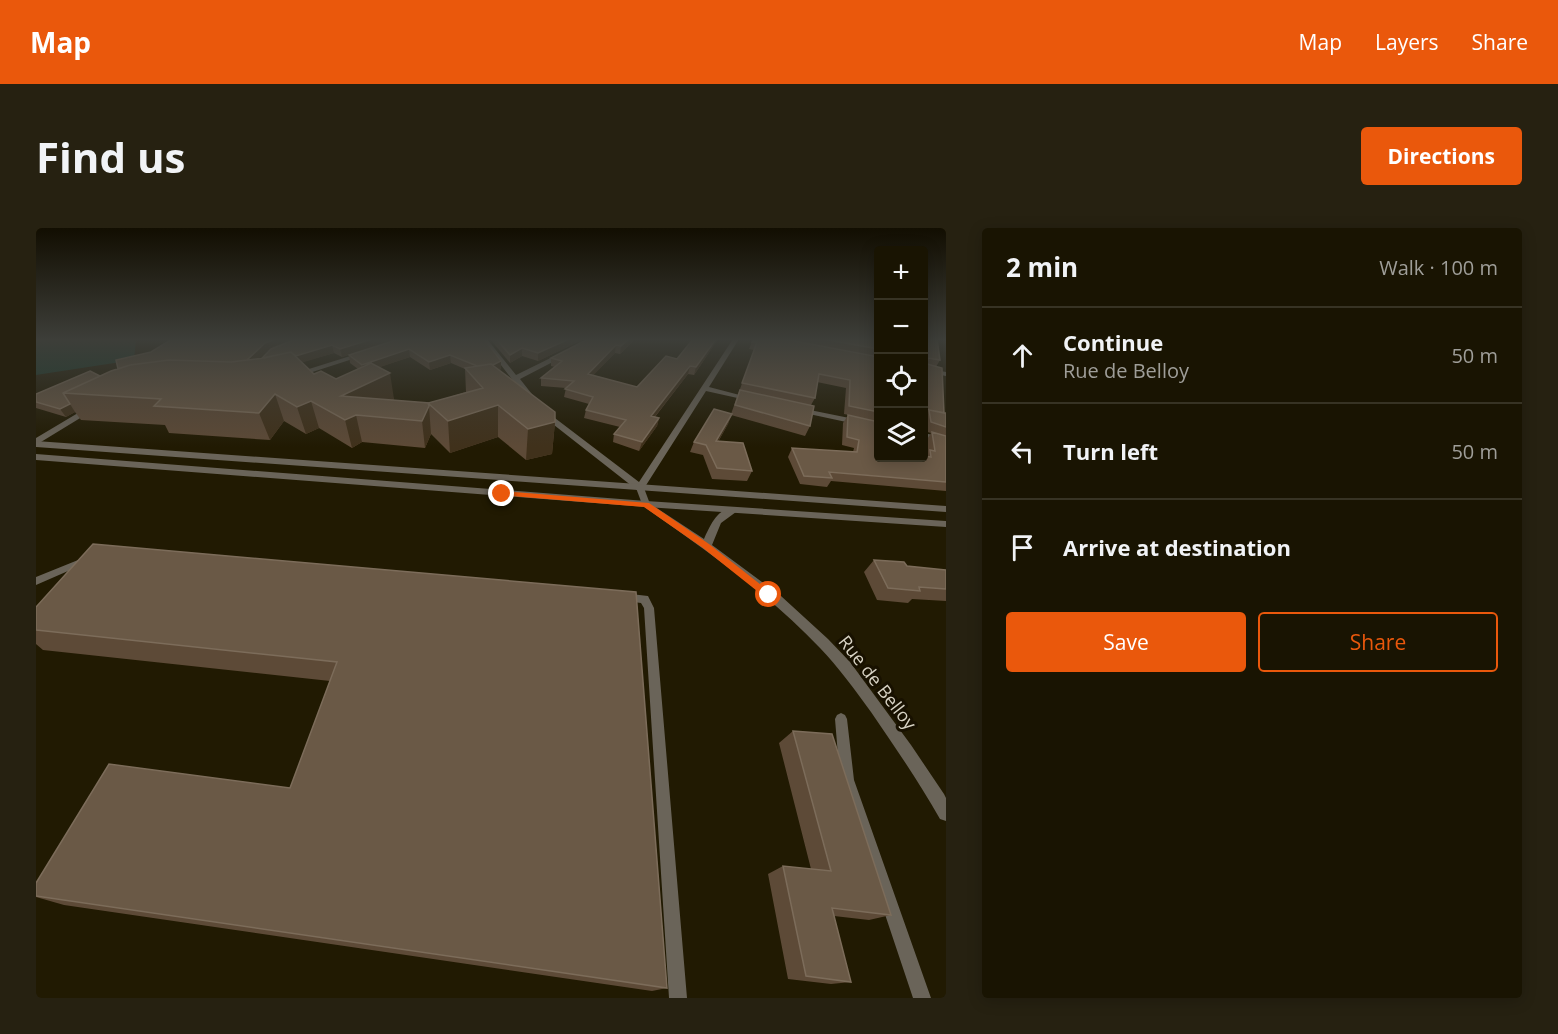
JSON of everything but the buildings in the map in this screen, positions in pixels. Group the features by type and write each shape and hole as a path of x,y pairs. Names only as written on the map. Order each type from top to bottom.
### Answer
{"street":[{"path":"513,375 546,416 640,488"},
{"path":"515,378 521,375"},
{"path":"640,488 713,375"},
{"path":"704,388 762,401"},
{"path":"36,443 101,403"},
{"path":"786,406 874,426"},
{"path":"928,437 946,441"},
{"path":"36,443 747,496 946,508"},
{"path":"36,457 646,504"},
{"path":"667,511 696,499 747,496"},
{"name":"Rue de Belloy","path":"646,504 667,511 818,638 844,666 925,777 946,813"},
{"path":"667,511 732,510 946,524"},
{"path":"706,546 717,521 732,510"}],"lane":[{"path":"640,488 646,504"},
{"path":"36,581 99,555"},
{"path":"608,596 644,599 649,608 678,998"},
{"path":"841,719 847,780 922,998"}],"route":[{"path":"502,494 646,504 706,546 769,595"}]}
